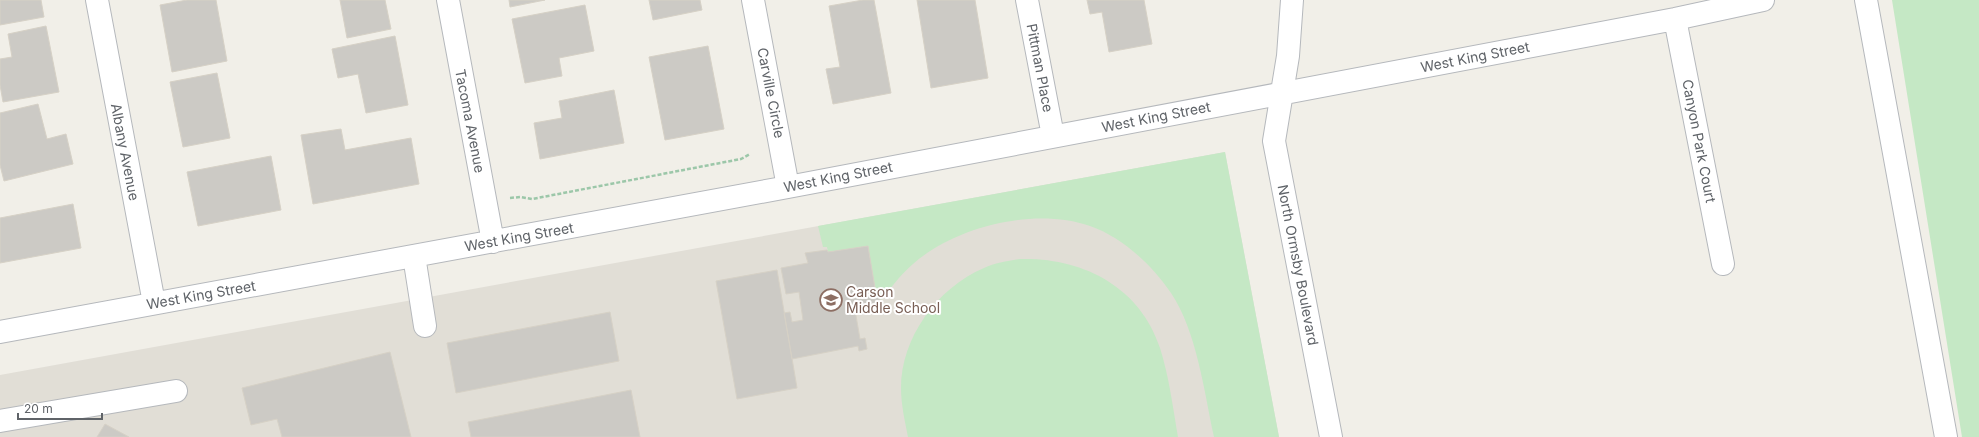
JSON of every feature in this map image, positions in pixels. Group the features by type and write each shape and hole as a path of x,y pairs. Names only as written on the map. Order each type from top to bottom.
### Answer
{"street":[{"name":"Albany Avenue","path":"97,0 154,303"},
{"name":"Tacoma Avenue","path":"448,0 493,242"},
{"name":"Carville Circle","path":"753,0 788,187"},
{"name":"Pittman Place","path":"1027,0 1053,136"},
{"name":"North Ormsby Boulevard","path":"1292,0 1288,56 1274,141 1331,437"},
{"name":"West King Street","path":"0,332 493,242 1282,94 1675,19 1720,4 1763,0"},
{"path":"1866,0 1946,437"},
{"name":"Canyon Park Court","path":"1675,19 1723,264"},
{"path":"414,256 425,326"},
{"path":"0,421 176,391"}],"path":[{"path":"485,202 520,196 532,199 741,159 750,154"}],"shaded area":[{"name":"Carson Middle School","path":"1225,152 1279,437 0,437 0,375"}],"green space":[{"path":"1892,0 1979,0 1979,437 1962,437"},
{"path":"1225,152 1279,437 1214,437 1198,362 1187,325 1180,308 1171,293 1155,272 1145,262 1125,245 1102,231 1090,226 1068,221 1045,219 1021,220 973,230 951,239 913,264 881,300 880,293 876,294 868,246 828,252 827,247 823,247 818,226"},
{"path":"1020,259 1065,263 1086,270 1123,292 1138,308 1151,326 1160,348 1168,381 1178,437 908,437 903,413 901,388 903,369 907,351 915,333 925,317 951,288 967,277 984,268 1002,262"}],"building":[{"path":"0,0 41,0 44,17 0,25"},
{"path":"187,0 216,0 227,61 172,72 160,5"},
{"path":"340,0 385,0 391,29 347,38"},
{"path":"509,0 545,0 510,7"},
{"path":"649,0 700,0 702,10 653,20"},
{"path":"863,0 874,0 891,93 833,104 826,69 840,67 829,6"},
{"path":"917,0 975,0 988,78 931,88"},
{"path":"1087,0 1144,0 1152,44 1109,52 1102,12 1090,14"},
{"path":"585,5 594,51 559,58 562,76 525,83 512,19"},
{"path":"46,26 59,92 3,102 0,85 0,59 12,57 8,34"},
{"path":"395,36 408,105 366,113 358,74 338,78 332,49"},
{"path":"708,46 724,129 665,140 649,57"},
{"path":"217,73 230,138 183,147 170,82"},
{"path":"614,90 624,143 540,159 534,123 562,118 559,101"},
{"path":"38,104 47,139 66,134 73,164 4,181 0,165 0,113"},
{"path":"341,129 345,150 411,138 419,184 313,204 301,135"},
{"path":"271,156 281,210 198,226 187,172"},
{"path":"73,204 81,248 0,263 0,218"},
{"path":"868,246 876,294 879,293 881,306 855,310 860,339 865,338 867,349 859,351 858,346 792,359 784,313 790,312 792,322 803,320 799,292 786,294 781,268 808,263 805,253 827,250 828,252"},
{"path":"777,270 797,388 737,399 716,281"},
{"path":"610,312 619,361 456,393 447,343"},
{"path":"390,352 411,437 282,437 277,419 251,425 242,388"},
{"path":"631,390 640,437 471,437 468,422"},
{"path":"105,424 129,437 97,437"}],"place":[{"name":"Carson Middle School","path":"831,300"}]}
